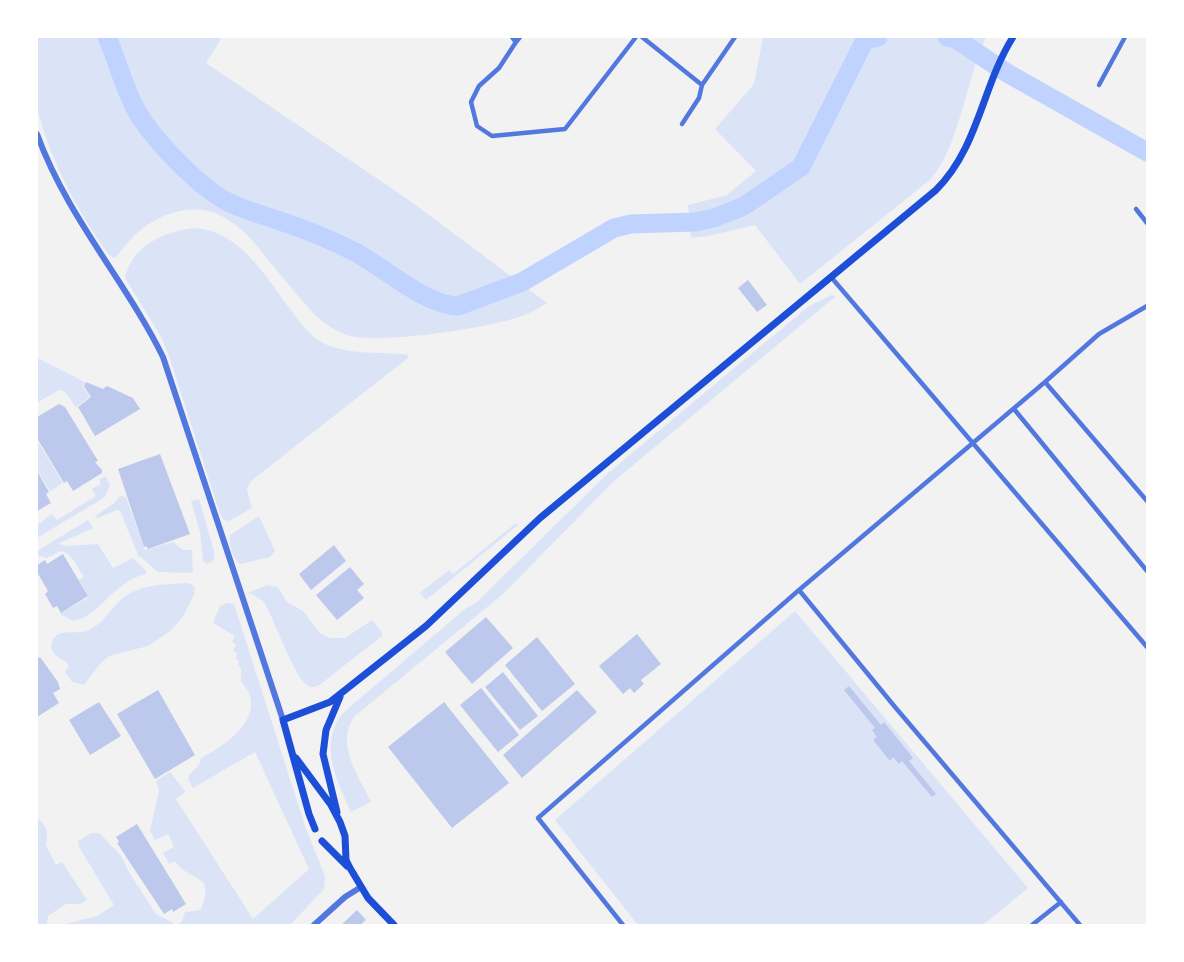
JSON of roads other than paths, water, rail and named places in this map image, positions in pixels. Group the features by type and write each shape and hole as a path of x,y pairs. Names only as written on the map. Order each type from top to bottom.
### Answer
{"main road":[{"path":"315,829 283,720 321,707 348,689 426,626 540,518 944,182 969,144 1002,54 1013,37"},
{"path":"348,689 335,706 324,745 324,764 345,836 346,860 360,887 394,925"},
{"path":"290,747 340,821"},
{"path":"322,841 333,855 350,869"}],"street":[{"path":"512,37 516,42"},
{"path":"520,37 499,68 479,86 471,102 477,125 492,136 565,129 636,37"},
{"path":"642,37 702,85"},
{"path":"682,124 699,98 702,85 735,37"},
{"path":"1099,85 1125,37"},
{"path":"37,134 66,201 163,357 283,720"},
{"path":"1136,209 1147,223"},
{"path":"831,277 1147,647"},
{"path":"623,925 538,818 799,590 1099,334 1147,306"},
{"path":"1045,382 1147,501"},
{"path":"1014,409 1147,571"},
{"path":"799,590 1080,925"},
{"path":"314,925 360,887"},
{"path":"1032,925 1061,902"}],"waterway":[{"path":"107,37 130,98 141,118 175,159 214,194 241,208 304,229 338,244 367,259 419,293 445,304 458,306 522,282 614,228 631,224 695,222 744,206 801,167 865,40 878,37"},
{"path":"947,37 956,39 1007,73 1147,152"}]}
